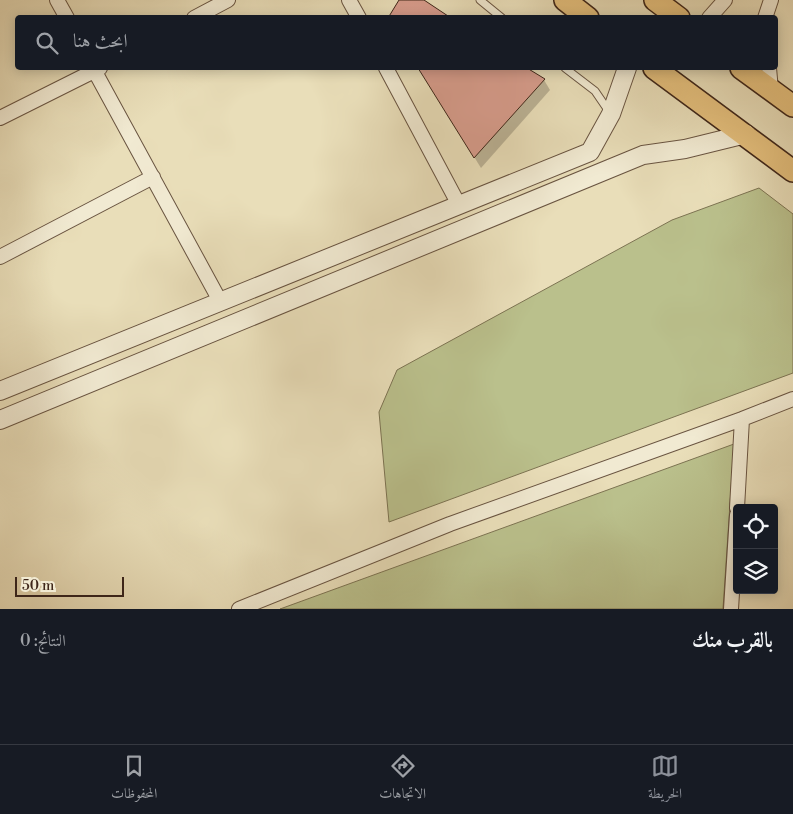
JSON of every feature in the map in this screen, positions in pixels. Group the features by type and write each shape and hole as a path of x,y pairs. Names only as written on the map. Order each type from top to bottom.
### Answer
{"main road":[{"path":"565,0 584,15"},
{"path":"655,0 675,15"},
{"path":"657,70 793,170"},
{"path":"744,70 793,106"}],"street":[{"path":"57,0 64,15"},
{"path":"200,15 228,0"},
{"path":"349,0 357,15"},
{"path":"712,15 725,0"},
{"path":"766,15 771,0"},
{"path":"0,118 92,70"},
{"path":"97,70 220,301"},
{"path":"387,70 459,205"},
{"path":"0,391 590,152 611,114 626,70"},
{"path":"769,70 771,90"},
{"path":"0,420 644,155 685,149 746,134"},
{"path":"0,257 153,177"},
{"path":"239,609 450,524 742,420 793,399"},
{"path":"737,504 742,420"},
{"path":"732,609 735,549"}],"lane":[{"path":"480,0 498,15"},
{"path":"568,70 595,91 611,114"}],"green space":[{"path":"759,188 793,214 793,373 389,522 379,412 397,370 672,220"},
{"path":"734,444 723,609 280,609"}],"building":[{"path":"399,0 424,0 446,15 390,15"},
{"path":"419,70 530,70 545,79 474,158"}]}
